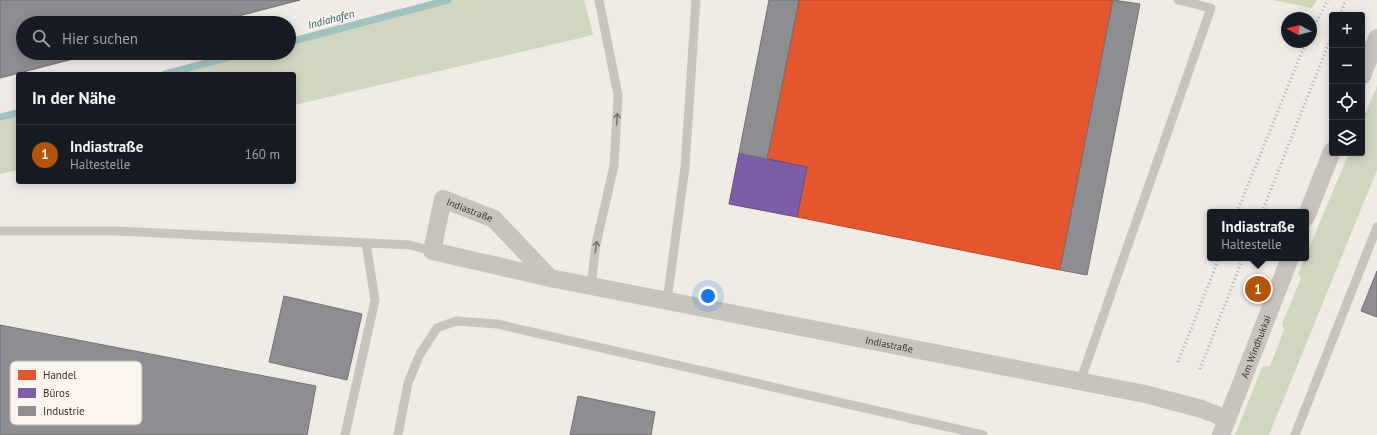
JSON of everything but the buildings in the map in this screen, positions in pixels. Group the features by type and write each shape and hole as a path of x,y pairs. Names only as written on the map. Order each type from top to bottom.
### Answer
{"street":[{"path":"1365,68 1377,38"},
{"path":"1309,209 1330,156"},
{"name":"Indiastraße","path":"550,278 494,219 443,199 432,251 550,278 1145,394 1202,409 1224,427"},
{"name":"Am Windhukkai","path":"1224,427 1289,261"}],"lane":[{"path":"591,286 596,244 614,166 618,95 599,0"},
{"path":"667,301 685,167 696,0"},
{"path":"1080,382 1210,8 1178,0"},
{"path":"1295,435 1377,227"},
{"path":"0,231 116,231 410,244 432,251"},
{"path":"345,435 375,300 366,243"},
{"path":"398,435 408,383 420,354 437,328 456,321 497,324 984,435"}],"green space":[{"path":"451,0 584,0 593,35 296,105 296,72 181,72 226,60 296,60 296,41"},
{"path":"1273,0 1317,0 1312,8"},
{"path":"1377,86 1377,170 1269,435 1235,435 1262,367 1270,366 1284,330 1282,324 1301,278 1298,274 1303,261 1309,261 1309,248 1348,156 1365,156 1365,114"},
{"path":"16,116 16,170 0,174 0,120"}],"waterway":[{"name":"Indiahafen","path":"296,40 448,0"},
{"name":"Indiahafen","path":"173,72 218,60"},
{"name":"Indiahafen","path":"0,117 16,113"}],"railway":[{"path":"1317,21 1328,0"},
{"path":"1341,12 1346,0"},
{"path":"1263,209 1329,43"},
{"path":"1238,209 1304,48"},
{"path":"1178,362 1218,261"},
{"path":"1200,369 1242,261"}],"place":[{"name":"Indiastraße","path":"1258,289"}]}
